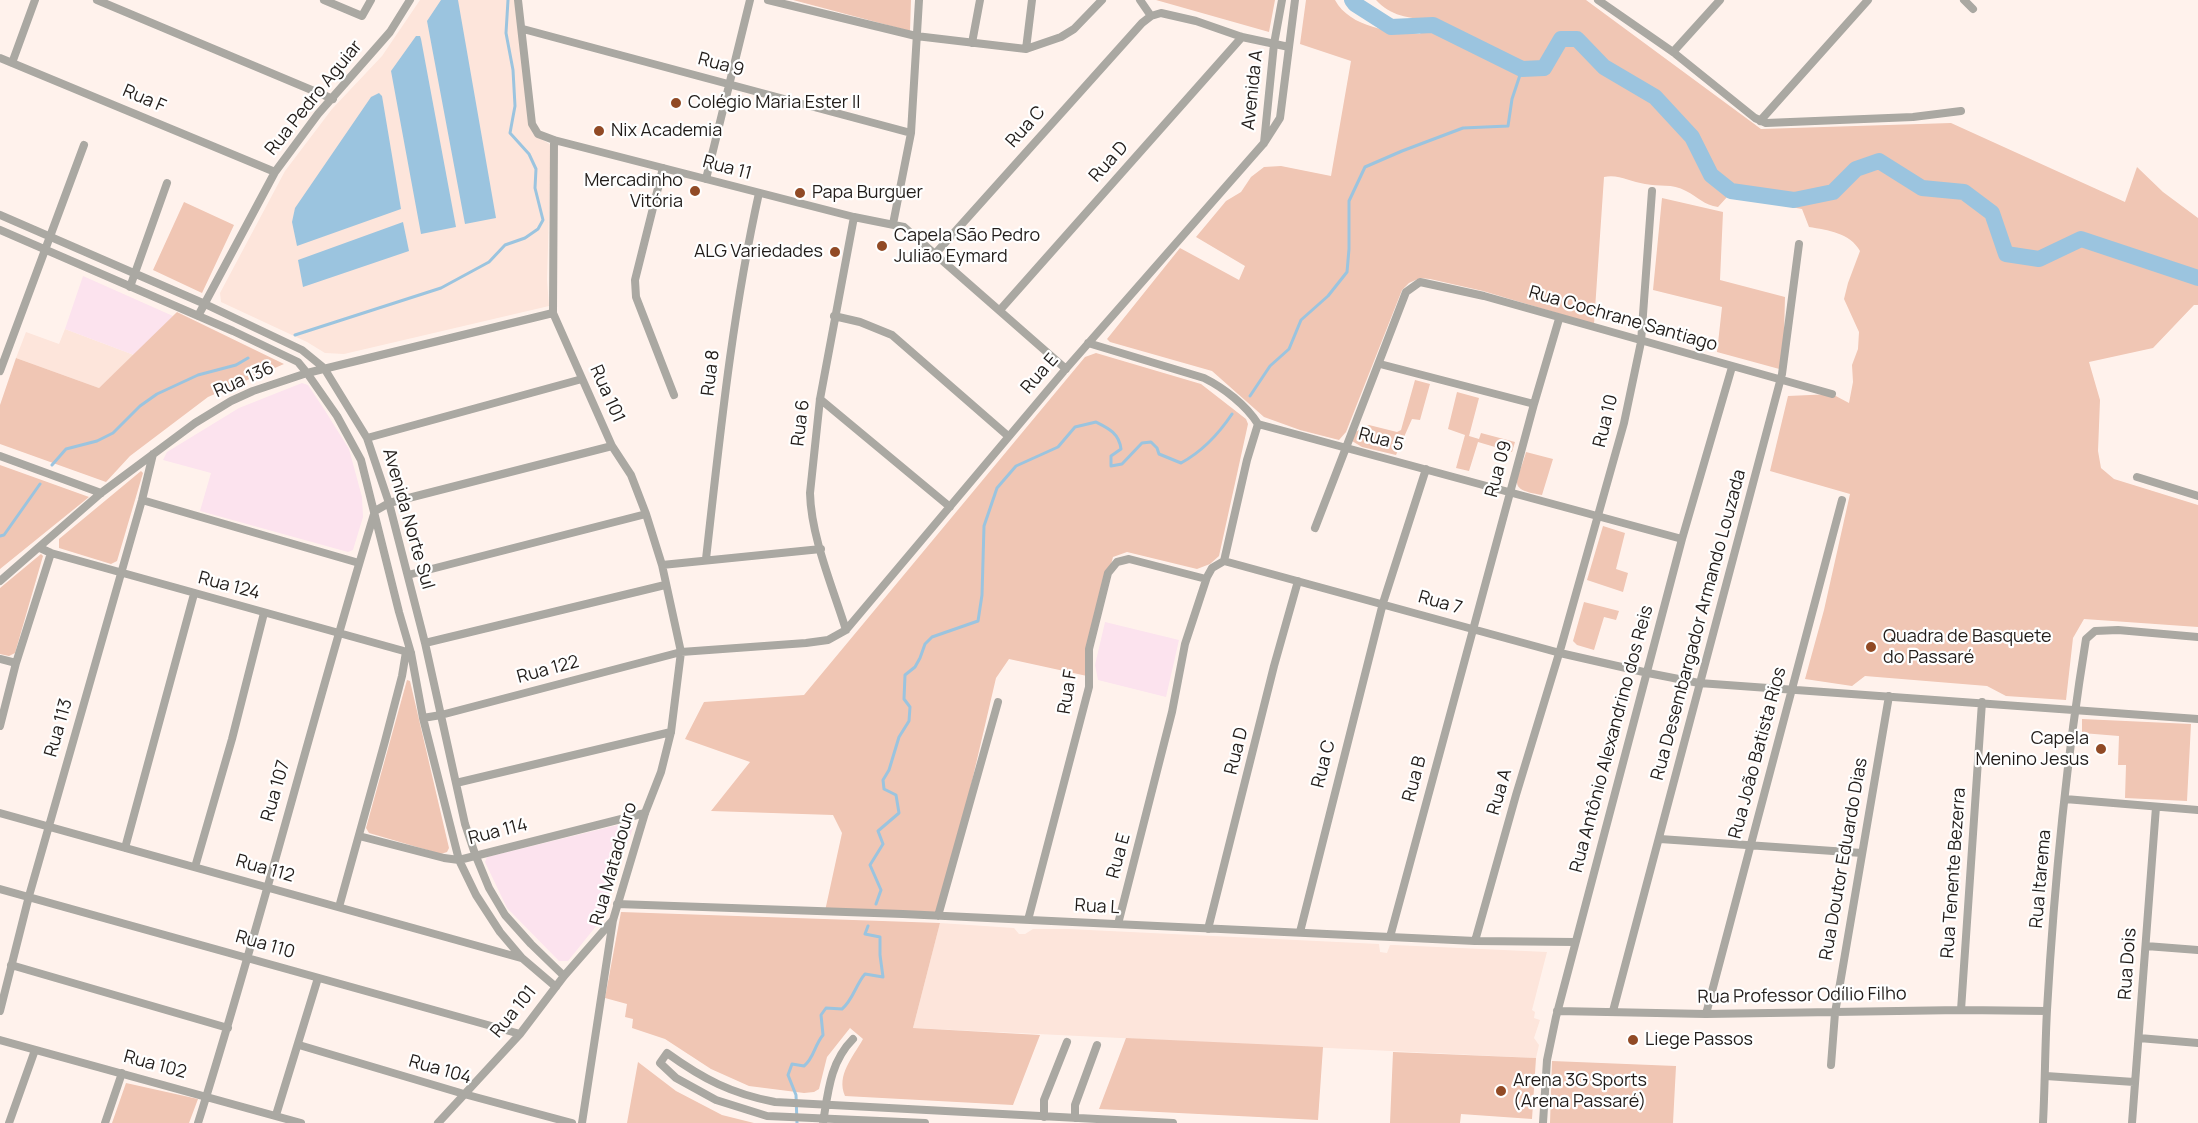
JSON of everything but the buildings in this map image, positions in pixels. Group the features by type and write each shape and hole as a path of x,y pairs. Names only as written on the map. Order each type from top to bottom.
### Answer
{"street":[{"path":"12,63 35,0"},
{"path":"97,0 333,99"},
{"path":"324,0 362,16 371,0"},
{"name":"Rua Pedro Aguiar","path":"198,316 275,172 318,114 390,32 411,0"},
{"path":"518,0 532,124 538,134 554,140"},
{"path":"706,179 750,0"},
{"path":"768,0 916,36 1026,49 1061,37 1074,29 1102,0"},
{"path":"919,0 911,133 893,224 904,227 1066,369"},
{"path":"972,43 980,0"},
{"path":"1026,49 1032,0"},
{"path":"1140,0 1151,16 1161,14 1174,16 1242,37 1289,47"},
{"name":"Avenida A","path":"1264,143 1281,0"},
{"name":"Avenida A","path":"1264,143 1280,118 1295,0"},
{"path":"1598,0 1673,52 1760,121 1782,124 1913,117 1961,111"},
{"path":"1673,52 1720,0"},
{"path":"1760,121 1868,0"},
{"path":"1964,0 1973,9"},
{"name":"Rua C","path":"935,254 1142,23 1151,16"},
{"name":"Rua 9","path":"523,30 911,133"},
{"name":"Rua D","path":"1000,310 1242,37"},
{"name":"Rua F","path":"0,58 275,172"},
{"name":"Rua 11","path":"554,140 854,217 893,224"},
{"name":"Rua 101","path":"554,140 553,312 612,446 631,475 646,514 662,565 681,652"},
{"name":"Rua E","path":"846,630 1008,436 1264,143"},
{"path":"0,371 84,146"},
{"path":"663,168 634,288 674,395"},
{"path":"130,287 167,183"},
{"name":"Rua 10","path":"1560,653 1624,423 1641,342 1652,191"},
{"name":"Rua 8","path":"706,559 727,373 744,264 759,193"},
{"name":"Avenida Norte Sul","path":"0,215 205,304 302,350 324,368 367,438 389,503 425,643 465,825 475,854 489,888 505,915 531,945 564,976"},
{"name":"Rua 6","path":"846,630 821,549 810,506 810,493 820,399 854,217"},
{"name":"Avenida Norte Sul","path":"0,230 298,362 307,373 337,416 362,460 459,860 484,909 500,932 522,958 556,987"},
{"name":"Rua Desembargador Armando Louzada","path":"1613,1011 1781,380 1799,244"},
{"name":"Rua Cochrane Santiago","path":"1380,364 1406,291 1420,282 1832,394"},
{"name":"Rua 136","path":"0,581 101,493 195,423 231,401 264,387 324,368 553,312"},
{"path":"834,316 860,322 892,335 1008,436"},
{"name":"Rua 09","path":"1472,629 1533,404 1559,319"},
{"path":"1088,343 1204,378 1250,412 1258,424 1247,460 1224,561"},
{"path":"1315,528 1380,364 1533,404"},
{"name":"Rua Antônio Alexandrino dos Reis","path":"1543,1123 1547,1060 1557,1011 1682,539 1732,366"},
{"path":"367,438 582,379"},
{"path":"820,399 950,507"},
{"name":"Rua 5","path":"1258,424 1682,539"},
{"path":"375,511 389,503 612,446"},
{"name":"Rua 113","path":"0,1011 48,826 142,500 153,454"},
{"path":"0,456 101,493"},
{"path":"1383,603 1426,469"},
{"path":"2137,477 2198,496"},
{"path":"142,500 359,563"},
{"name":"Rua João Batista Rios","path":"1706,1014 1842,500"},
{"name":"Rua 107","path":"198,1123 228,1028 338,633 375,511"},
{"path":"408,575 646,514"},
{"name":"Rua 124","path":"40,548 194,594 408,652"},
{"path":"662,565 821,549"},
{"path":"0,726 15,663 51,553"},
{"name":"Rua F","path":"1028,920 1089,687 1089,649 1108,573 1117,562 1129,559 1206,579"},
{"name":"Rua E","path":"1118,924 1159,765 1185,644 1206,579 1212,568 1224,561"},
{"name":"Rua 7","path":"1224,561 1560,653 1647,673 1700,682 2198,720"},
{"name":"Rua D","path":"1208,929 1274,666 1298,581"},
{"path":"425,643 666,585"},
{"path":"125,848 194,594"},
{"name":"Rua C","path":"1300,932 1383,603"},
{"path":"399,612 416,609"},
{"path":"195,867 232,740 264,613"},
{"name":"Rua B","path":"1390,937 1472,629"},
{"name":"Rua 122","path":"423,718 681,652 817,642 828,640 846,630"},
{"name":"Rua Itarema","path":"2043,1123 2047,1011 2065,799 2086,639 2095,632 2118,630 2198,637"},
{"path":"339,907 408,652"},
{"name":"Rua Matadouro","path":"582,1123 613,920 645,813 661,772 671,732 681,652"},
{"name":"Rua A","path":"1475,941 1516,795 1560,653"},
{"path":"0,659 15,663"},
{"name":"Rua Doutor Eduardo Dias","path":"1831,1065 1835,1013 1889,696"},
{"path":"938,916 998,702"},
{"name":"Rua Tenente Bezerra","path":"1961,1010 1982,702"},
{"path":"456,783 671,732"},
{"path":"2065,799 2198,810"},
{"name":"Rua Dois","path":"2132,1123 2156,807"},
{"name":"Rua 112","path":"0,813 522,958"},
{"name":"Rua 114","path":"359,836 459,860 475,854 645,813"},
{"path":"1660,839 1862,853"},
{"name":"Rua 110","path":"0,889 520,1034"},
{"name":"Rua L","path":"617,904 938,916 1475,941 1575,942"},
{"name":"Rua 101","path":"438,1123 520,1034 564,976 613,920"},
{"path":"2146,946 2198,950"},
{"path":"11,965 228,1028"},
{"path":"276,1115 318,978"},
{"name":"Rua Professor Odílio Filho","path":"1557,1011 1706,1014 2047,1011"},
{"path":"2139,1038 2198,1043"},
{"path":"824,1121 835,1064 843,1049 853,1039"},
{"name":"Rua 102","path":"0,1040 301,1123"},
{"path":"1044,1117 1044,1100 1067,1042"},
{"name":"Rua 104","path":"299,1045 572,1123"},
{"path":"1075,1118 1075,1106 1097,1045"},
{"path":"9,1123 35,1050"},
{"path":"925,1123 824,1121 757,1113 716,1100 676,1078 660,1063 667,1053 718,1086 745,1096 786,1103 1173,1123"},
{"path":"105,1123 122,1073"},
{"path":"2046,1076 2134,1082"}],"shaded area":[{"path":"420,0 515,0 530,127 533,134 551,145 547,280 549,306 344,354 325,353 307,342 221,302 220,293 285,171 332,109 382,56"},
{"path":"793,0 911,0 910,31"},
{"path":"1156,0 1275,0 1269,32"},
{"path":"1306,0 1335,0 1351,17 1361,23 1385,30 1420,34 1430,20 1394,13 1376,0 1586,0 1761,129 1951,123 2125,202 2137,167 2163,192 2198,218 2198,305 2194,305 2153,348 2089,362 2100,400 2098,451 2101,468 2114,479 2198,505 2198,627 2084,619 2073,638 2066,700 2006,696 1987,686 1865,676 1852,686 1805,679 1824,610 1850,494 1770,471 1788,396 1832,394 1849,403 1853,382 1852,365 1858,349 1859,332 1844,299 1860,251 1844,236 1809,227 1802,209 1728,196 1718,207 1676,187 1604,177 1594,324 1483,291 1430,279 1420,278 1409,283 1402,290 1346,432 1339,440 1300,430 1264,417 1212,371 1110,342 1107,339 1180,248 1239,280 1245,266 1196,237 1226,201 1241,192 1251,177 1264,167 1281,166 1331,176 1351,61 1300,44"},
{"path":"1662,198 1723,212 1720,280 1785,297 1783,370 1717,352 1722,307 1653,290"},
{"path":"184,202 234,225 202,293 153,270"},
{"path":"83,276 173,316 134,355 65,329"},
{"path":"177,312 284,364 208,397 130,456 106,482 0,444 0,405 16,358 99,388"},
{"path":"65,329 134,355 99,388 16,358 26,332 59,344"},
{"path":"1096,353 1201,384 1246,419 1248,424 1219,556 1210,564 1197,569 1127,552 1113,557 1088,651 1087,676 1009,659 996,678 941,914 825,911 842,833 833,815 711,811 750,762 685,739 704,702 804,695 1085,357"},
{"path":"1415,380 1430,384 1420,420 1412,419 1396,455 1362,447 1352,441 1355,432 1369,425 1397,432 1401,430"},
{"path":"302,383 308,385 349,449 362,497 363,517 353,550 348,552 200,511 211,473 163,460 167,452 239,408"},
{"path":"1457,392 1479,398 1469,436 1479,439 1481,433 1515,442 1512,452 1478,442 1469,471 1456,468 1465,435 1448,429"},
{"path":"1526,452 1553,459 1542,495 1523,490 1517,482"},
{"path":"0,465 89,497 0,569"},
{"path":"141,471 143,473 117,561 111,564 59,548 59,539"},
{"path":"1603,526 1625,533 1616,569 1628,573 1623,592 1587,580"},
{"path":"41,554 43,556 15,653 9,656 0,654 0,588"},
{"path":"1584,602 1619,611 1616,620 1604,617 1594,650 1577,645 1573,641"},
{"path":"1105,622 1179,640 1166,697 1098,680 1095,665"},
{"path":"407,680 410,681 449,848 447,852 441,854 369,833 366,828"},
{"path":"2082,719 2191,724 2187,801 2125,798 2126,765 2118,765 2119,736 2082,733"},
{"path":"630,822 633,828 597,925 568,961 559,961 507,908 485,862 487,857"},
{"path":"621,912 940,923 913,1028 1040,1035 1013,1105 845,1096 844,1073 863,1039 850,1028 827,1057 819,1089 814,1092 804,1093 749,1086 711,1069 665,1039 632,1028 633,1019 625,1017 627,1004 605,998"},
{"path":"940,923 1014,928 1019,934 1025,934 1033,929 1068,929 1379,944 1380,952 1387,953 1390,945 1547,952 1532,1010 1535,1012 1534,1018 1540,1020 1534,1038 1539,1045 1536,1058 913,1028"},
{"path":"1126,1038 1323,1047 1318,1120 1099,1109"},
{"path":"1393,1052 1536,1058 1532,1119 1461,1114 1460,1123 1390,1123"},
{"path":"1552,1061 1676,1066 1673,1123 1550,1123"},
{"path":"638,1062 676,1091 722,1115 754,1123 627,1123"},
{"path":"126,1083 198,1099 189,1123 112,1123"}],"water":[{"path":"441,0 458,0 496,218 465,224 427,21"},
{"path":"416,36 420,36 421,39 456,227 421,234 391,71"},
{"path":"379,93 382,96 401,209 297,246 292,222 295,208 371,97"},
{"path":"403,222 409,251 303,287 298,260"}],"waterway":[{"path":"295,335 441,288 489,262 505,245 525,238 538,229 543,220 535,188 536,169 529,154 510,133 515,106 513,70 506,33 508,0"},
{"path":"1352,0 1391,27 1433,25 1522,69 1544,68 1561,39 1577,39 1604,67 1655,97 1692,137 1711,175 1731,191 1794,200 1833,192 1856,169 1879,161 1922,188 1964,192 1992,213 2006,254 2039,259 2081,239 2198,278"},
{"path":"1250,396 1270,366 1289,349 1301,320 1328,296 1347,272 1349,201 1365,167 1463,128 1508,126 1512,99 1522,69"},
{"path":"52,465 66,449 97,441 113,433 140,406 157,394 198,375 236,365 248,358"},
{"path":"876,904 881,890 870,865 883,844 878,831 899,813 896,795 884,789 883,780 889,770 899,737 909,721 910,707 904,699 905,675 915,667 925,644 932,637 978,621 982,595 984,526 997,488 1016,466 1058,447 1075,427 1096,422 1115,435 1121,449 1111,456 1111,466 1122,464 1142,443 1151,442 1159,454 1181,463 1210,442 1232,414"},
{"path":"0,536 4,535 40,484"},
{"path":"797,1123 796,1095 788,1075 792,1064 804,1066 810,1059 823,1035 821,1015 826,1008 842,1009 865,974 883,977 880,937 865,934 868,926"}],"place":[{"name":"Colégio Maria Ester II","path":"676,103"},
{"name":"Nix Academia","path":"599,131"},
{"name":"Mercadinho Vitória","path":"695,191"},
{"name":"Papa Burguer","path":"800,193"},
{"name":"Capela São Pedro Julião Eymard","path":"882,246"},
{"name":"ALG Variedades","path":"835,252"},
{"name":"Quadra de Basquete do Passaré","path":"1871,647"},
{"name":"Capela Menino Jesus","path":"2101,749"},
{"name":"Liege Passos","path":"1633,1040"},
{"name":"Arena 3G Sports (Arena Passaré)","path":"1501,1091"}]}
